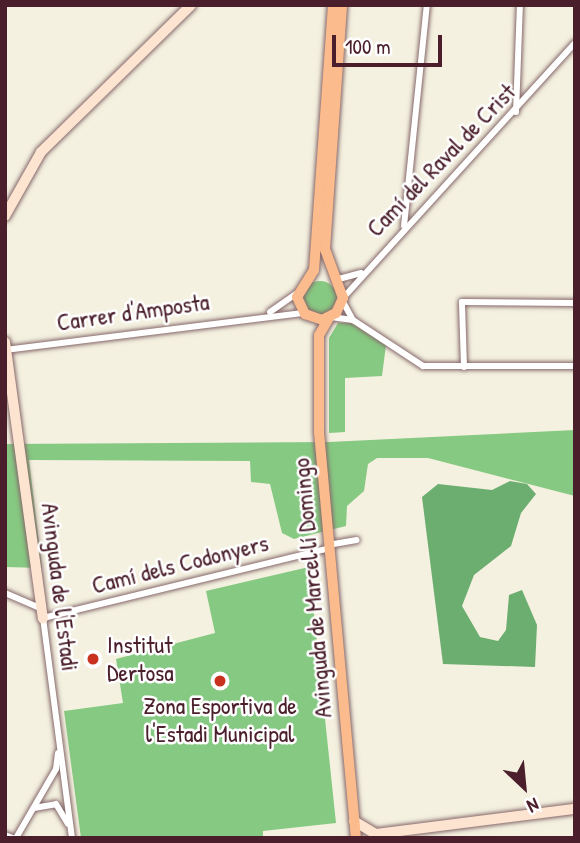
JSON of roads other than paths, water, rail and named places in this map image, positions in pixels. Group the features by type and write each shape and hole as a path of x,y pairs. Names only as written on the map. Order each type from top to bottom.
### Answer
{"main road":[{"path":"333,5 317,246 307,278 298,291 305,314 319,334 343,300 325,249 342,5"},
{"path":"307,278 334,279"},
{"path":"305,314 330,318"},
{"name":"Avinguda de Marcel·lí Domingo","path":"319,334 326,547 356,838"}],"street":[{"path":"5,216 41,152 191,5"},
{"path":"404,226 427,5"},
{"path":"516,114 520,5"},
{"name":"Camí del Raval de Crist","path":"343,300 363,272 404,226 516,114 575,43"},
{"path":"334,279 363,272"},
{"path":"265,314 298,291"},
{"path":"343,300 353,320"},
{"path":"464,367 462,302 575,303"},
{"name":"Carrer d'Amposta","path":"6,350 265,314 305,314"},
{"path":"330,318 353,320 423,366 575,366"},
{"name":"Avinguda de l'Estadi","path":"5,342 71,838"},
{"name":"Camí dels Codonyers","path":"42,613 357,540"},
{"path":"5,593 42,613"},
{"path":"5,835 14,838 54,773 58,737"},
{"path":"54,773 65,778"},
{"path":"34,808 60,806 71,838"},
{"path":"354,821 374,836 575,809"}],"place":[{"name":"Institut Dertosa","path":"93,659"},
{"name":"Zona Esportiva de l'Estadi Municipal","path":"220,681"}]}
